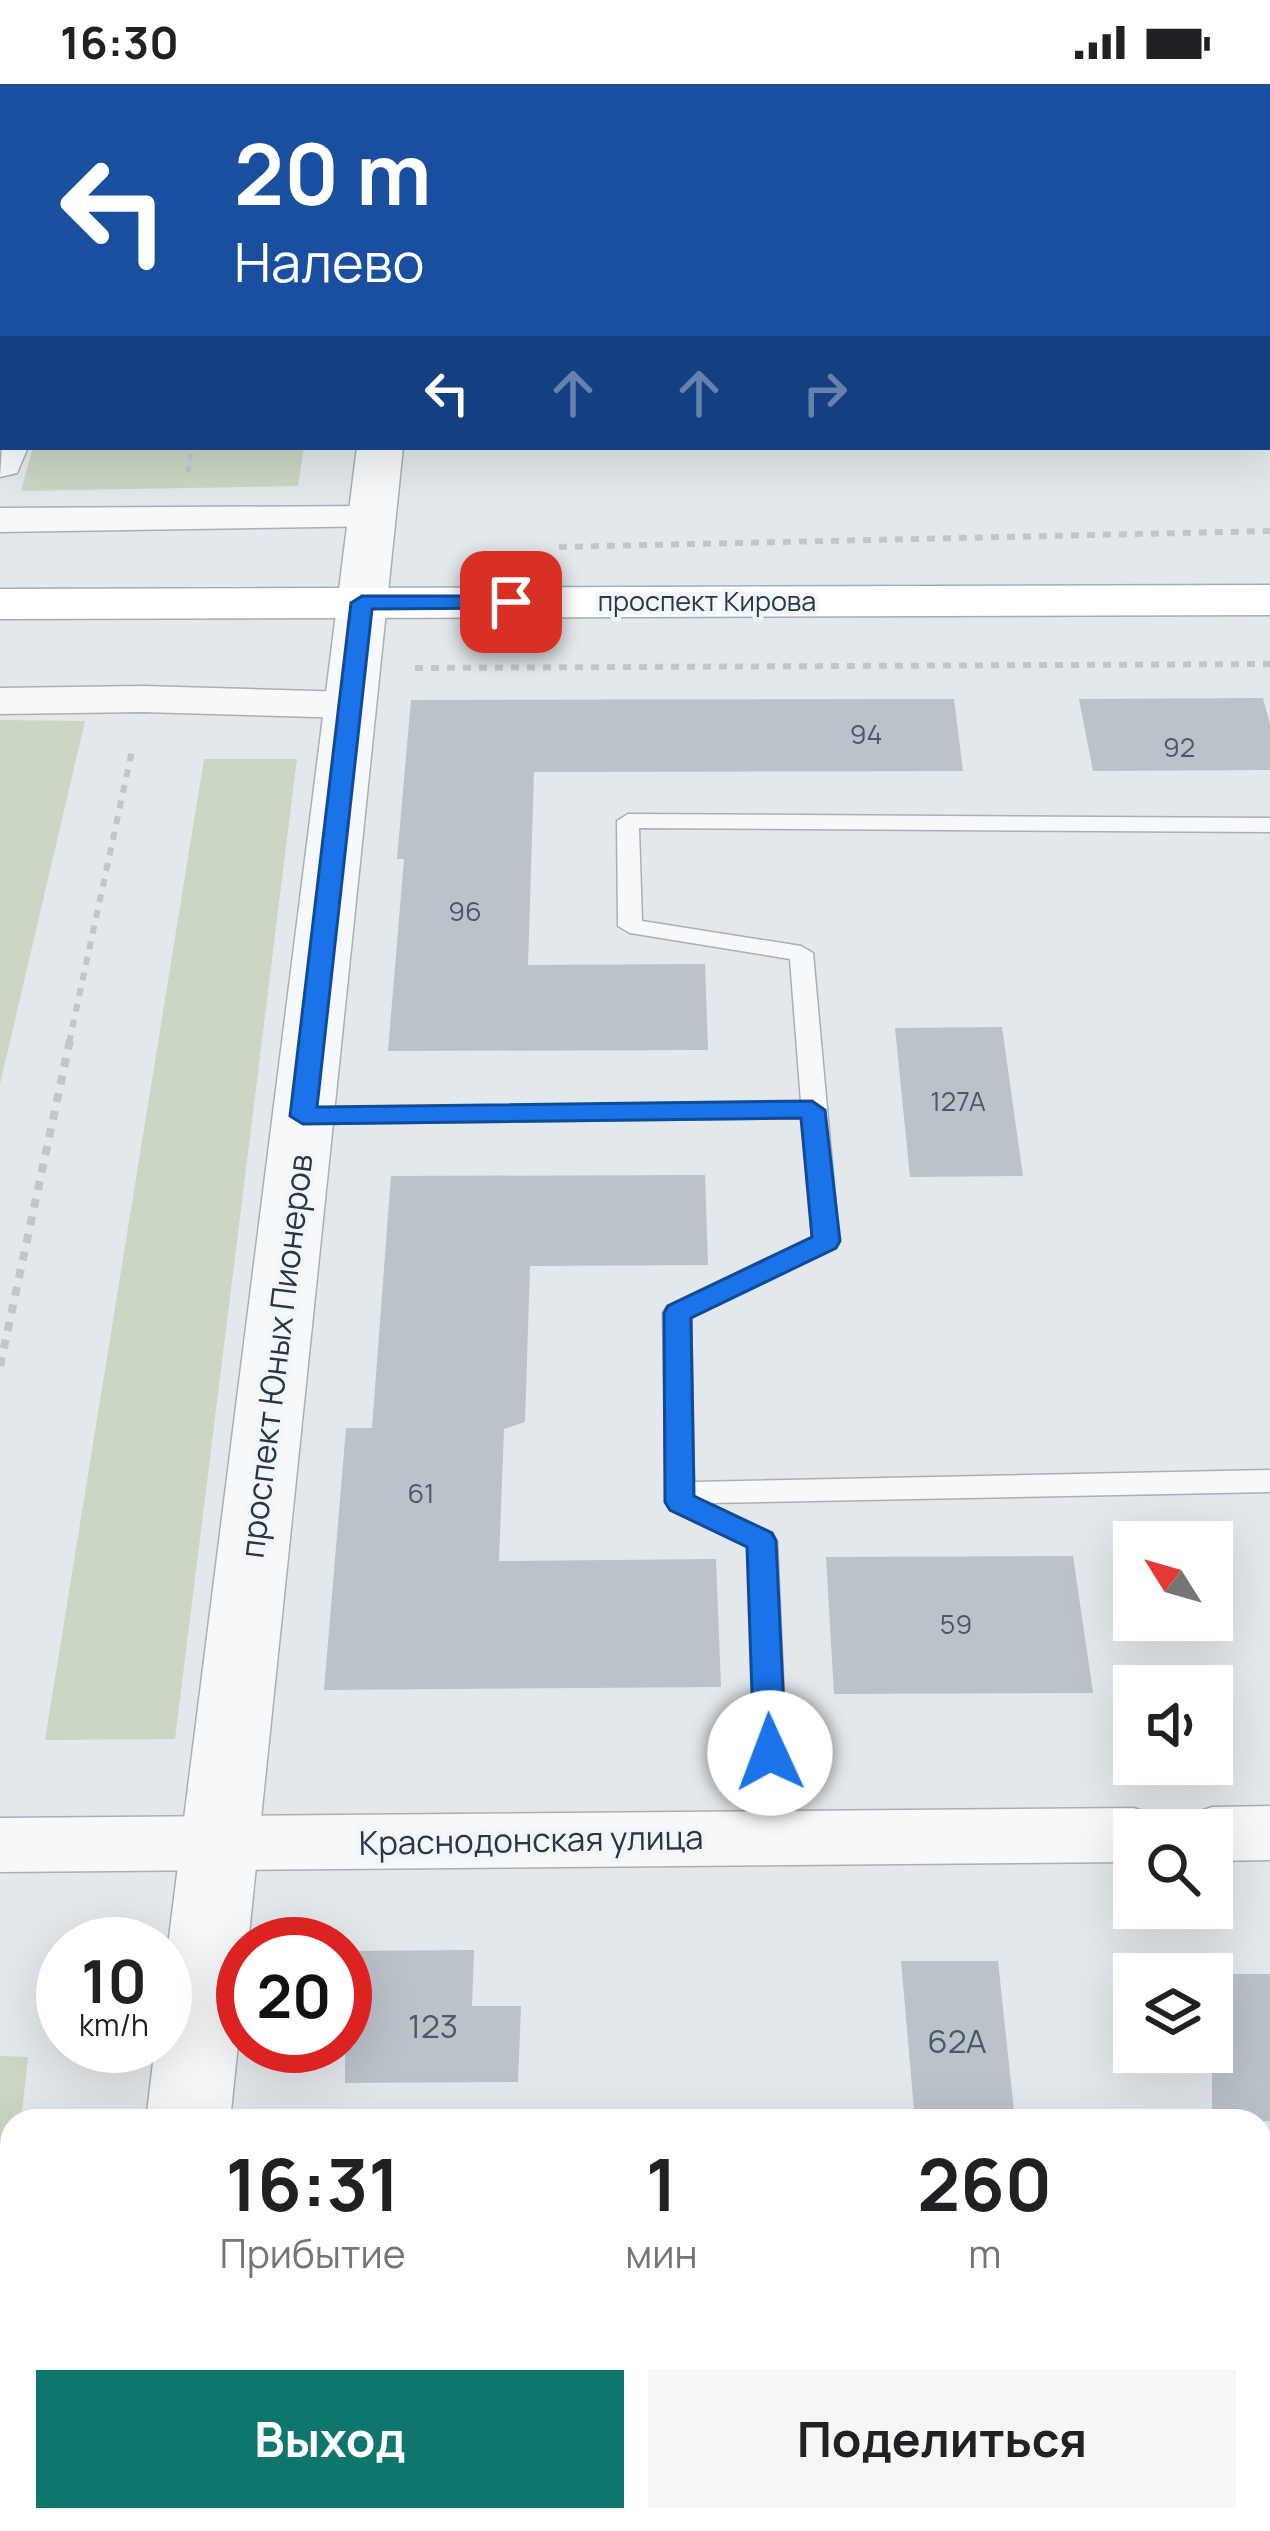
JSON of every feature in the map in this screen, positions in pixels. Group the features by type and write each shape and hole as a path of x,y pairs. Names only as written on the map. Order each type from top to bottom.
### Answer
{"main road":[{"name":"проспект Кирова","path":"0,604 1270,600"}],"street":[{"name":"проспект Юных Пионеров","path":"189,2109 380,450"},
{"path":"0,520 372,518"},
{"path":"0,701 143,699 352,687"},
{"path":"1233,1834 1270,1833"},
{"name":"Краснодонская улица","path":"0,1845 1113,1834"}],"lane":[{"path":"774,1838 762,1541 680,1502 677,1313 826,1241 801,953 630,926 628,820 1270,825"},
{"path":"303,1116 812,1110"},
{"path":"680,1492 1270,1481"}],"path":[{"path":"540,548 1270,531"},
{"path":"352,687 1270,664"},
{"path":"0,1366 143,699"}],"green space":[{"path":"32,450 304,450 298,486 21,491"},
{"path":"0,720 85,721 0,1084"},
{"path":"204,759 297,759 175,1739 45,1740"},
{"path":"0,2056 28,2057 22,2109 0,2109"}],"building":[{"path":"1263,698 1270,725 1270,770 1093,771 1079,699"},
{"path":"954,699 963,771 534,772 528,965 705,964 708,1050 388,1051 411,700"},
{"path":"1002,1027 1023,1176 910,1177 895,1028"},
{"path":"705,1175 708,1265 530,1266 525,1422 504,1429 499,1561 716,1559 721,1687 324,1690 346,1428 372,1428 391,1176"},
{"path":"1073,1556 1093,1693 834,1694 826,1557"},
{"path":"474,1950 472,2006 521,2006 518,2082 345,2083 345,2073 372,2073 372,1951"},
{"path":"901,1961 998,1961 1014,2109 914,2109"},
{"path":"1233,1974 1270,1974 1270,2109 1212,2109 1212,2073 1233,2073"}],"route":[{"path":"511,602 362,603 303,1116 812,1110 826,1241 677,1313 680,1502 762,1541 770,1753"}]}
